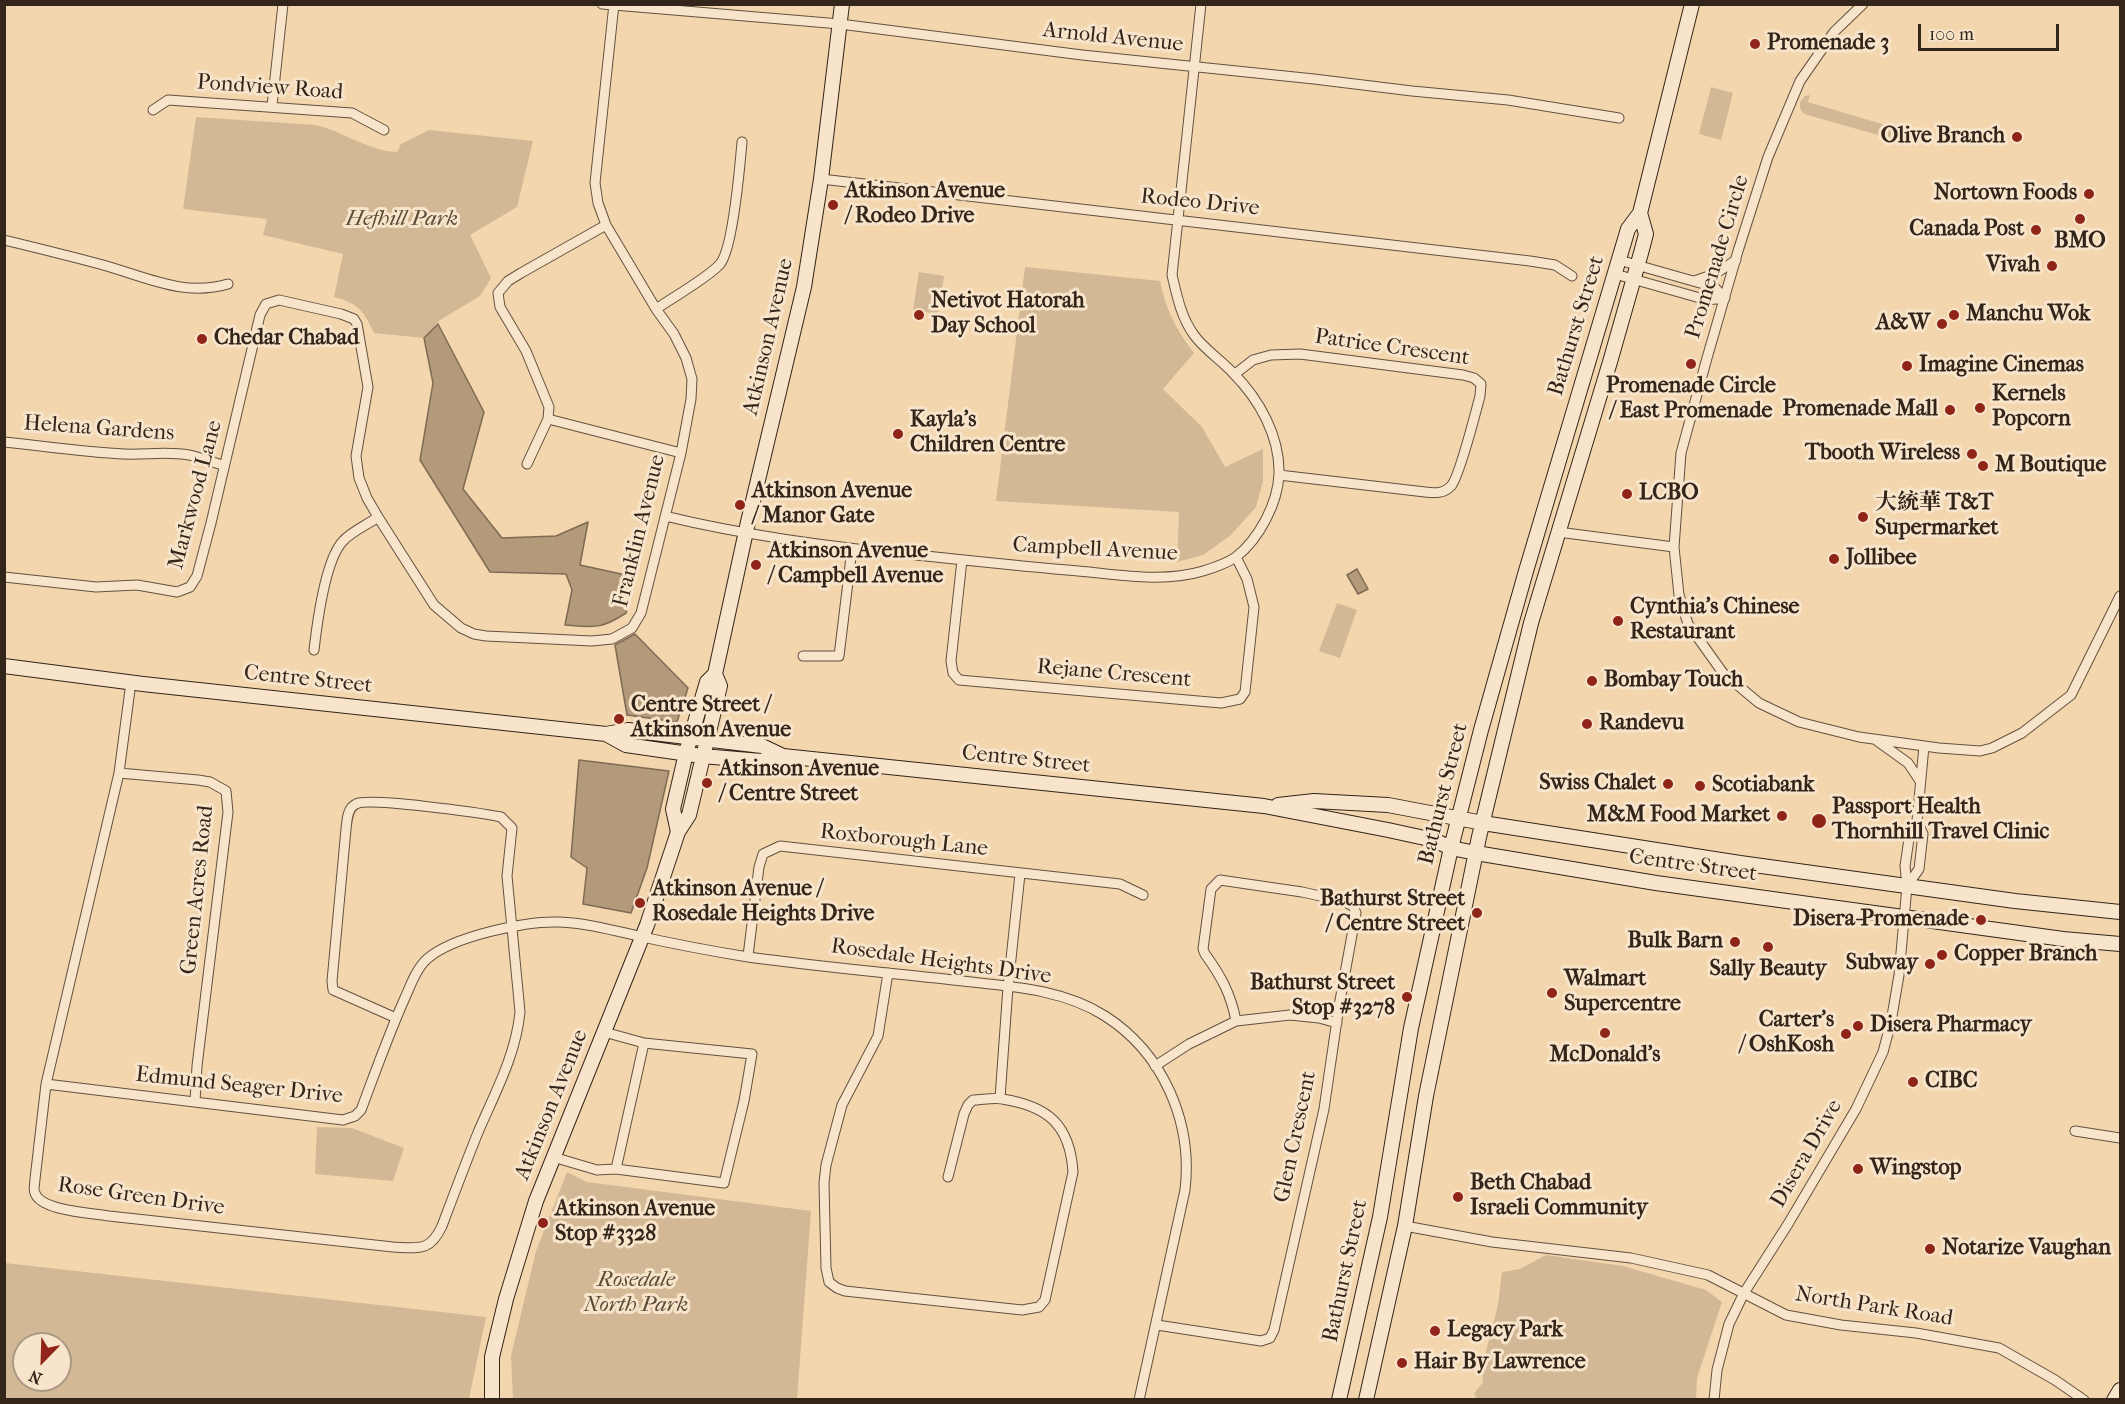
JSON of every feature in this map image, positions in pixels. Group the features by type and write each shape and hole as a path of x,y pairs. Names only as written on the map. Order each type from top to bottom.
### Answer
{"main road":[{"name":"Atkinson Avenue","path":"678,832 674,809 686,753 707,682 715,674 745,534 804,287 821,179 842,4"},
{"name":"Bathurst Street","path":"1339,1400 1380,1217 1411,1028 1451,848 1481,730 1526,571 1628,229 1640,213 1692,4"},
{"name":"Bathurst Street","path":"1366,1400 1405,1226 1426,1096 1476,853 1531,623 1646,234 1640,213"},
{"name":"Centre Street","path":"4,666 606,734 628,730 762,746 783,756"},
{"name":"Atkinson Avenue","path":"492,1400 492,1357 506,1299 536,1201 642,937 678,832 689,814 720,686 715,674"},
{"name":"Centre Street","path":"606,734 626,745 702,756 760,761 783,756 1264,806 1434,840 1451,848 1476,853 1656,882 2063,939 2121,944"},
{"name":"Centre Street","path":"1264,806 1314,801 1388,805 1483,823 1672,853 1907,886 2121,912"},
{"path":"2114,1400 2121,1390"}],"street":[{"path":"272,106 283,4"},
{"name":"Arnold Avenue","path":"602,4 840,24 1413,92 1508,100 1619,117"},
{"name":"Campbell Avenue","path":"666,516 745,534 852,549 1162,577 1204,571 1236,557 1254,538 1271,509 1279,475 1277,454 1262,409 1234,374 1194,336 1182,313 1172,275 1180,222 1201,4"},
{"name":"Promenade Circle","path":"1863,4 1834,32 1800,81 1768,157 1681,453 1674,547 1679,595 1688,624 1723,673 1759,703 1799,722 1842,734 1967,750 1992,748 2022,733 2071,696 2121,596"},
{"name":"Franklin Avenue","path":"269,303 287,301 341,314 354,319 357,324 368,387 357,443 357,468 362,488 434,605 461,628 486,636 592,641 612,639 632,628 641,613 666,516 681,453 691,399 692,379 686,358 678,342 606,225 598,203 595,183 614,5"},
{"name":"Pondview Road","path":"153,110 168,100 272,106 352,113 384,130"},
{"path":"656,309 715,269 725,257 737,193 742,142"},
{"name":"Rodeo Drive","path":"821,179 1530,261 1555,265 1572,276"},
{"path":"527,464 548,419 549,407 526,351 500,307 498,293 508,281 606,225"},
{"path":"4,240 103,265 165,285 209,290 228,284"},
{"path":"1619,260 1636,273 1707,300 1725,298"},
{"path":"1694,281 1715,274 1736,260"},
{"path":"1615,274 1636,273 1694,281 1714,287 1725,298"},
{"name":"Markwood Lane","path":"4,577 96,587 137,585 177,592 187,590 194,583 260,315 269,303"},
{"name":"Patrice Crescent","path":"1234,374 1260,358 1271,355 1300,354 1464,375 1474,378 1481,384 1480,396 1458,470 1453,485 1446,490 1437,493 1425,492 1279,475"},
{"path":"548,419 681,453"},
{"name":"Helena Gardens","path":"4,442 111,453 159,452 192,456 224,465"},
{"path":"314,650 326,582 337,549 342,541 378,517"},
{"path":"1558,532 1674,547"},
{"path":"803,657 839,656 852,549"},
{"name":"Rejane Crescent","path":"962,560 951,661 953,673 959,680 1221,703 1240,699 1245,692 1254,607 1247,579 1236,557"},
{"name":"Rose Green Drive","path":"130,682 119,772 46,1084 34,1193 41,1202 50,1206 109,1216 393,1247 419,1248 430,1245 436,1239 512,1054 518,1034 520,1012 512,928"},
{"path":"1874,739 1908,763 1920,781"},
{"path":"1907,886 1905,866 1910,832 1917,821 1924,746"},
{"name":"Green Acres Road","path":"119,772 210,782 226,791 228,812 197,1066 195,1102"},
{"path":"396,1018 333,990 347,822 352,807 357,803 387,803 490,815 507,821 512,828 507,876 512,928"},
{"path":"1907,886 1919,869 1923,834 1917,821"},
{"name":"Roxborough Lane","path":"748,957 759,867 763,854 780,846 1120,884 1143,895"},
{"path":"1000,1098 1008,987 1020,874"},
{"path":"1155,1066 1189,1044 1236,1021 1290,1015 1319,1018 1337,1023 1356,913 1353,906 1343,901 1302,892 1220,880 1211,889 1203,949 1230,993 1236,1021"},
{"name":"Disera Drive","path":"1714,1400 1717,1370 1729,1324 1744,1293 1856,1109 1883,1052 1899,975 1907,886"},
{"name":"Edmund Seager Drive","path":"46,1084 343,1120 355,1116 361,1110 396,1018 414,978 427,959 456,942 537,922 560,922 642,937"},
{"name":"Rosedale Heights Drive","path":"642,937 748,957 1043,992 1103,1015 1142,1046 1176,1103 1185,1138 1188,1171 1157,1325 1139,1400"},
{"path":"888,973 879,1036 842,1105 826,1165 824,1183 826,1268 829,1282 845,1291 884,1296 1022,1310 1039,1307 1045,1300 1073,1172 1072,1152 1058,1124 1032,1107 1000,1098 973,1100 964,1114 948,1177"},
{"name":"Glen Crescent","path":"1157,1325 1261,1341 1270,1338 1274,1330 1324,1109 1337,1023"},
{"path":"553,1157 597,1170 616,1169 724,1183 744,1101 752,1054 644,1043 604,1032"},
{"path":"616,1169 644,1043"},
{"path":"2075,1131 2121,1138"},
{"name":"North Park Road","path":"1405,1226 1492,1242 1631,1258 1708,1275 1786,1315 1841,1325 1916,1333 1999,1348 2046,1374 2084,1400"}],"green space":[{"path":"1711,87 1733,93 1721,140 1699,134"},
{"path":"1810,95 1808,102 1902,130 1903,136 1896,138 1897,142 1894,144 1878,135 1804,114 1800,108 1800,102 1805,96"},
{"name":"Hefhill Park","path":"196,117 315,125 366,145 397,152 401,144 429,130 533,141 517,207 470,235 491,278 480,296 440,320 424,338 374,333 367,319 355,305 334,297 343,254 263,235 267,219 183,209"},
{"path":"1025,267 1160,281 1172,319 1194,353 1163,389 1202,427 1225,467 1263,449 1263,481 1256,507 1231,535 1203,555 1177,562 1179,512 996,501"},
{"path":"919,272 944,276 938,314 913,310"},
{"path":"1337,603 1357,610 1340,658 1319,651"},
{"path":"317,1127 352,1128 404,1148 393,1181 315,1174"},
{"name":"Rosedale North Park","path":"567,1172 587,1182 811,1211 797,1399 513,1399 511,1356 536,1251"},
{"path":"1546,1255 1623,1266 1706,1290 1722,1302 1697,1378 1696,1399 1477,1399 1474,1394 1483,1382 1482,1367 1498,1305 1502,1272 1520,1269"},
{"path":"5,1263 486,1317 469,1399 5,1399"}],"shaded area":[{"path":"438,324 484,412 463,489 502,538 556,536 588,522 580,565 635,577 626,613 603,625 565,625 572,590 566,574 490,572 420,460 433,383 424,338"},
{"path":"1357,569 1368,589 1358,594 1347,575"},
{"path":"635,634 688,688 677,722 627,715 615,645"},
{"path":"579,760 669,771 647,868 631,913 583,904 587,868 571,857"}],"place":[{"name":"Promenade 3","path":"1755,44"},
{"name":"Olive Branch","path":"2017,137"},
{"name":"Nortown Foods","path":"2089,194"},
{"name":"Atkinson Avenue / Rodeo Drive","path":"833,205"},
{"name":"BMO","path":"2080,219"},
{"name":"Canada Post","path":"2036,230"},
{"name":"Vivah","path":"2052,266"},
{"name":"Netivot Hatorah Day School","path":"919,315"},
{"name":"Manchu Wok","path":"1954,315"},
{"name":"A&W","path":"1942,324"},
{"name":"Chedar Chabad","path":"202,339"},
{"name":"Promenade Circle / East Promenade","path":"1691,364"},
{"name":"Imagine Cinemas","path":"1907,366"},
{"name":"Kernels Popcorn","path":"1980,408"},
{"name":"Promenade Mall","path":"1950,410"},
{"name":"Kayla's Children Centre","path":"898,434"},
{"name":"Tbooth Wireless","path":"1972,454"},
{"name":"M Boutique","path":"1983,466"},
{"name":"LCBO","path":"1627,494"},
{"name":"Atkinson Avenue / Manor Gate","path":"740,505"},
{"name":"大統華 T&T Supermarket","path":"1863,517"},
{"name":"Jollibee","path":"1834,559"},
{"name":"Atkinson Avenue / Campbell Avenue","path":"756,565"},
{"name":"Cynthia's Chinese Restaurant","path":"1618,621"},
{"name":"Bombay Touch","path":"1592,681"},
{"name":"Centre Street / Atkinson Avenue","path":"619,719"},
{"name":"Randevu","path":"1587,724"},
{"name":"Atkinson Avenue / Centre Street","path":"707,783"},
{"name":"Swiss Chalet","path":"1668,784"},
{"name":"Scotiabank","path":"1700,786"},
{"name":"M&M Food Market","path":"1782,816"},
{"name":"Passport Health Thornhill Travel Clinic","path":"1819,821"},
{"name":"Atkinson Avenue / Rosedale Heights Drive","path":"640,903"},
{"name":"Bathurst Street / Centre Street","path":"1477,913"},
{"name":"Disera-Promenade","path":"1981,920"},
{"name":"Bulk Barn","path":"1735,942"},
{"name":"Sally Beauty","path":"1768,947"},
{"name":"Copper Branch","path":"1942,955"},
{"name":"Subway","path":"1930,964"},
{"name":"Walmart Supercentre","path":"1552,993"},
{"name":"Bathurst Street Stop #3278","path":"1407,997"},
{"name":"Disera Pharmacy","path":"1858,1026"},
{"name":"McDonald's","path":"1605,1033"},
{"name":"Carter's / OshKosh","path":"1846,1034"},
{"name":"CIBC","path":"1913,1082"},
{"name":"Wingstop","path":"1858,1169"},
{"name":"Beth Chabad Israeli Community","path":"1458,1197"},
{"name":"Atkinson Avenue Stop #3328","path":"543,1223"},
{"name":"Notarize Vaughan","path":"1930,1249"},
{"name":"Legacy Park","path":"1435,1331"},
{"name":"Hair By Lawrence","path":"1402,1363"}]}
